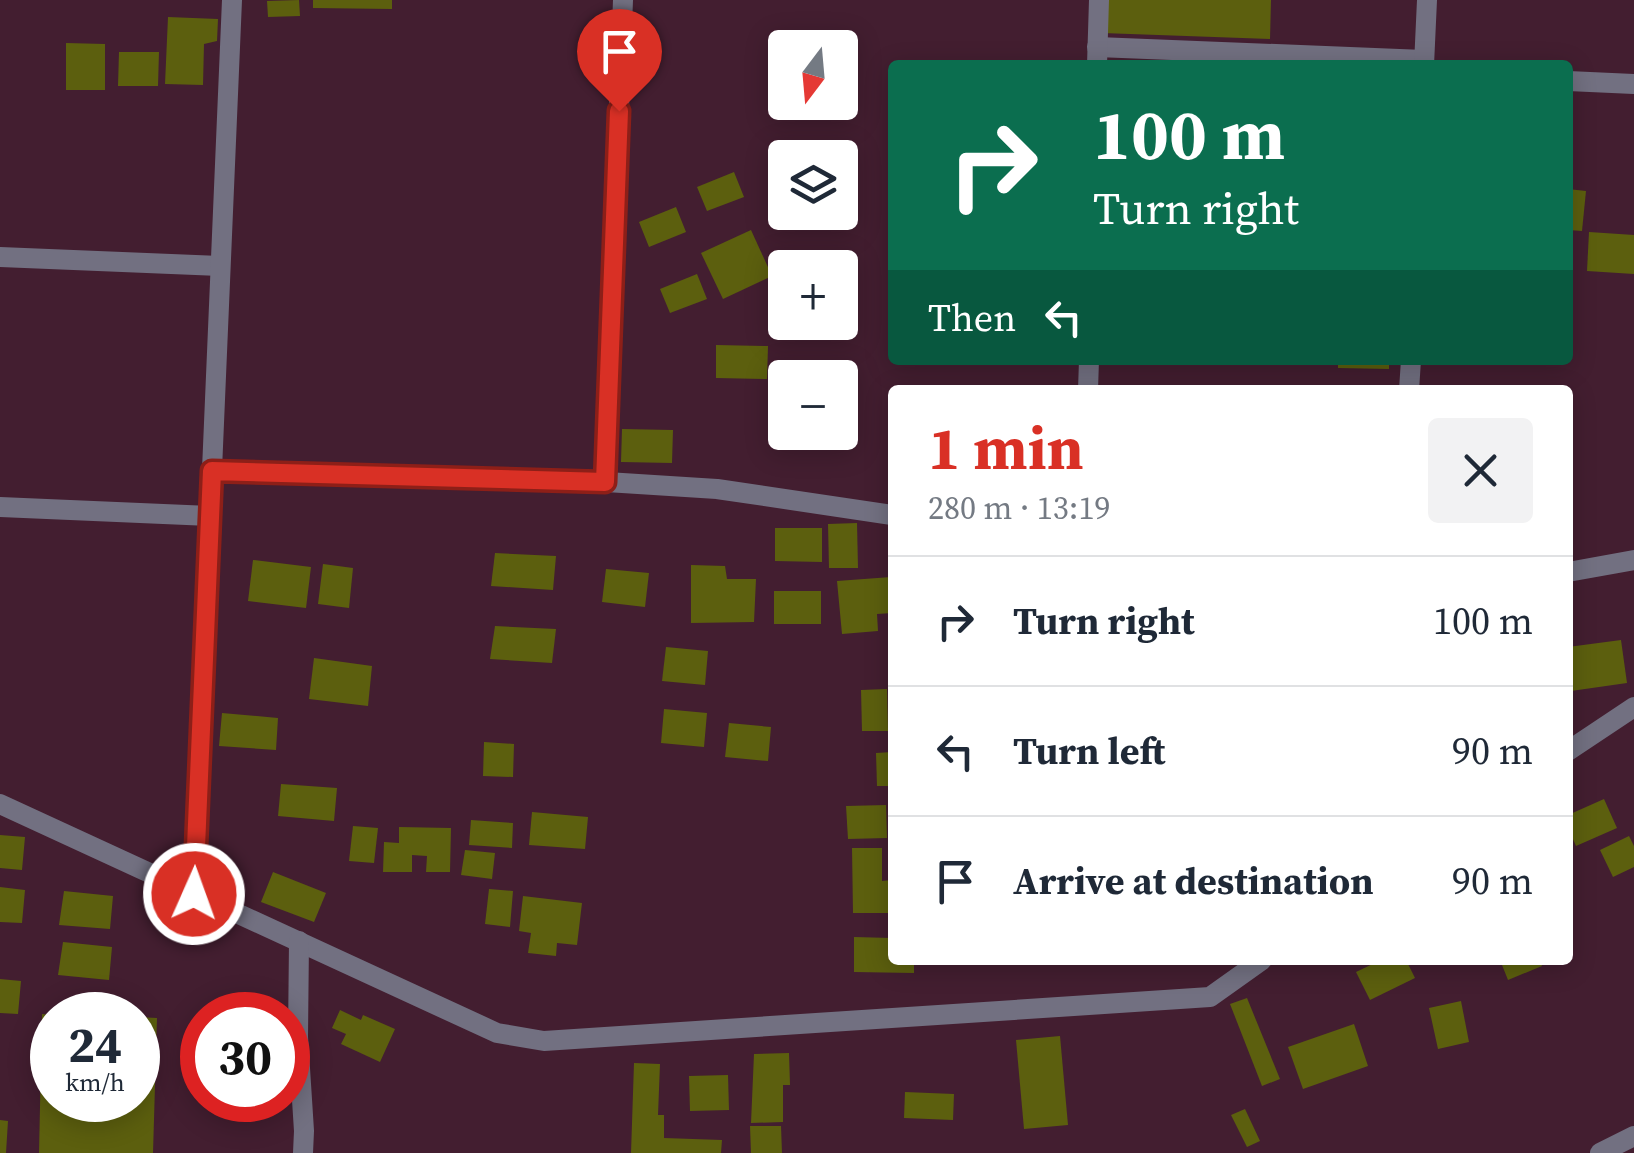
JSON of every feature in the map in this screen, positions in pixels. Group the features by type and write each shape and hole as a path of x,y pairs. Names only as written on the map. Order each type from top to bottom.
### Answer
{"street":[{"path":"194,894 232,0"},
{"path":"605,482 623,0"},
{"path":"1098,0 1097,56 1315,60"},
{"path":"1424,60 1427,0"},
{"path":"1573,81 1634,84"},
{"path":"0,257 220,266"},
{"path":"212,471 717,488 888,514"},
{"path":"0,508 210,516"},
{"path":"1573,571 1634,560"},
{"path":"1573,748 1634,707"},
{"path":"0,804 497,1033 544,1041 1210,997 1255,965"},
{"path":"298,941 303,1153"},
{"path":"1600,1153 1634,1136"}],"building":[{"path":"299,0 300,16 268,17 267,1"},
{"path":"313,0 392,0 392,9 313,8"},
{"path":"1104,0 1271,0 1270,39 1102,33"},
{"path":"168,17 218,19 217,41 204,44 203,85 165,84"},
{"path":"66,43 105,44 105,90 66,90"},
{"path":"119,52 159,52 158,86 118,86"},
{"path":"734,172 744,197 707,211 697,187"},
{"path":"1573,190 1586,191 1582,231 1573,230"},
{"path":"676,207 686,232 649,247 639,222"},
{"path":"751,230 768,267 768,278 723,299 701,253"},
{"path":"1589,232 1634,235 1634,274 1587,271"},
{"path":"697,274 707,299 670,313 660,289"},
{"path":"716,345 768,346 767,379 716,378"},
{"path":"1338,365 1389,365 1389,369"},
{"path":"622,429 673,430 672,463 621,462"},
{"path":"857,523 858,568 829,568 828,524"},
{"path":"775,528 822,528 822,562 775,561"},
{"path":"495,553 556,556 553,590 491,586"},
{"path":"253,560 311,567 306,608 248,601"},
{"path":"323,564 353,568 349,608 318,604"},
{"path":"691,565 725,566 727,579 756,579 754,622 691,623"},
{"path":"606,569 649,573 645,607 602,602"},
{"path":"888,577 888,613 877,614 878,631 842,634 837,581"},
{"path":"774,591 821,591 821,624 774,624"},
{"path":"495,626 556,629 552,663 490,659"},
{"path":"1621,640 1627,683 1573,691 1573,646"},
{"path":"666,647 708,651 705,685 662,681"},
{"path":"314,658 372,666 368,706 309,699"},
{"path":"887,689 888,731 862,731 861,690"},
{"path":"664,709 707,713 704,747 661,743"},
{"path":"222,713 278,718 276,750 219,746"},
{"path":"729,723 771,727 768,761 725,757"},
{"path":"484,742 514,744 513,777 483,776"},
{"path":"888,752 888,786 877,786 876,753"},
{"path":"281,784 337,788 334,821 278,816"},
{"path":"1604,799 1617,828 1576,846 1573,813"},
{"path":"886,805 887,838 848,839 846,806"},
{"path":"532,812 588,817 585,849 529,845"},
{"path":"471,820 513,823 512,848 469,845"},
{"path":"353,826 378,828 374,863 349,861"},
{"path":"399,827 451,828 450,872 426,872 427,856 412,855 412,872 383,872 384,842 399,843"},
{"path":"0,835 25,837 22,870 0,868"},
{"path":"1629,836 1634,846 1634,867 1613,877 1600,850"},
{"path":"852,848 882,848 882,881 888,880 888,913 853,913"},
{"path":"465,850 495,853 492,879 461,875"},
{"path":"273,872 326,893 314,922 261,902"},
{"path":"0,887 25,890 22,923 0,922"},
{"path":"489,889 513,891 510,927 485,924"},
{"path":"64,891 113,896 110,929 59,925"},
{"path":"523,896 582,903 577,945 557,943 556,956 528,953 531,933 519,931"},
{"path":"854,937 888,938 888,965 914,965 914,973 854,972"},
{"path":"63,942 112,947 109,980 58,975"},
{"path":"1371,965 1408,965 1415,978 1370,1000 1356,972"},
{"path":"1502,965 1542,965 1542,966 1508,980"},
{"path":"0,979 21,981 18,1014 0,1013"},
{"path":"1247,998 1280,1079 1262,1086 1230,1004"},
{"path":"1461,1001 1469,1042 1438,1049 1429,1008"},
{"path":"340,1010 395,1029 380,1062 341,1044 346,1034 332,1028"},
{"path":"1354,1024 1368,1066 1303,1089 1288,1047"},
{"path":"1060,1036 1068,1125 1024,1129 1016,1040"},
{"path":"789,1053 790,1085 783,1085 783,1122 751,1123 754,1054"},
{"path":"634,1063 660,1064 658,1115 664,1115 664,1138 722,1140 721,1153 631,1153"},
{"path":"728,1075 729,1110 690,1111 689,1076"},
{"path":"905,1092 954,1094 953,1120 904,1118"},
{"path":"1245,1109 1260,1141 1247,1147 1231,1115"},
{"path":"0,1120 8,1121 6,1153 0,1153"},
{"path":"40,1122 154,1122 153,1153 39,1153"},
{"path":"750,1126 781,1126 782,1153 751,1153"}],"route":[{"path":"194,894 212,471 605,482 619,111"}]}
